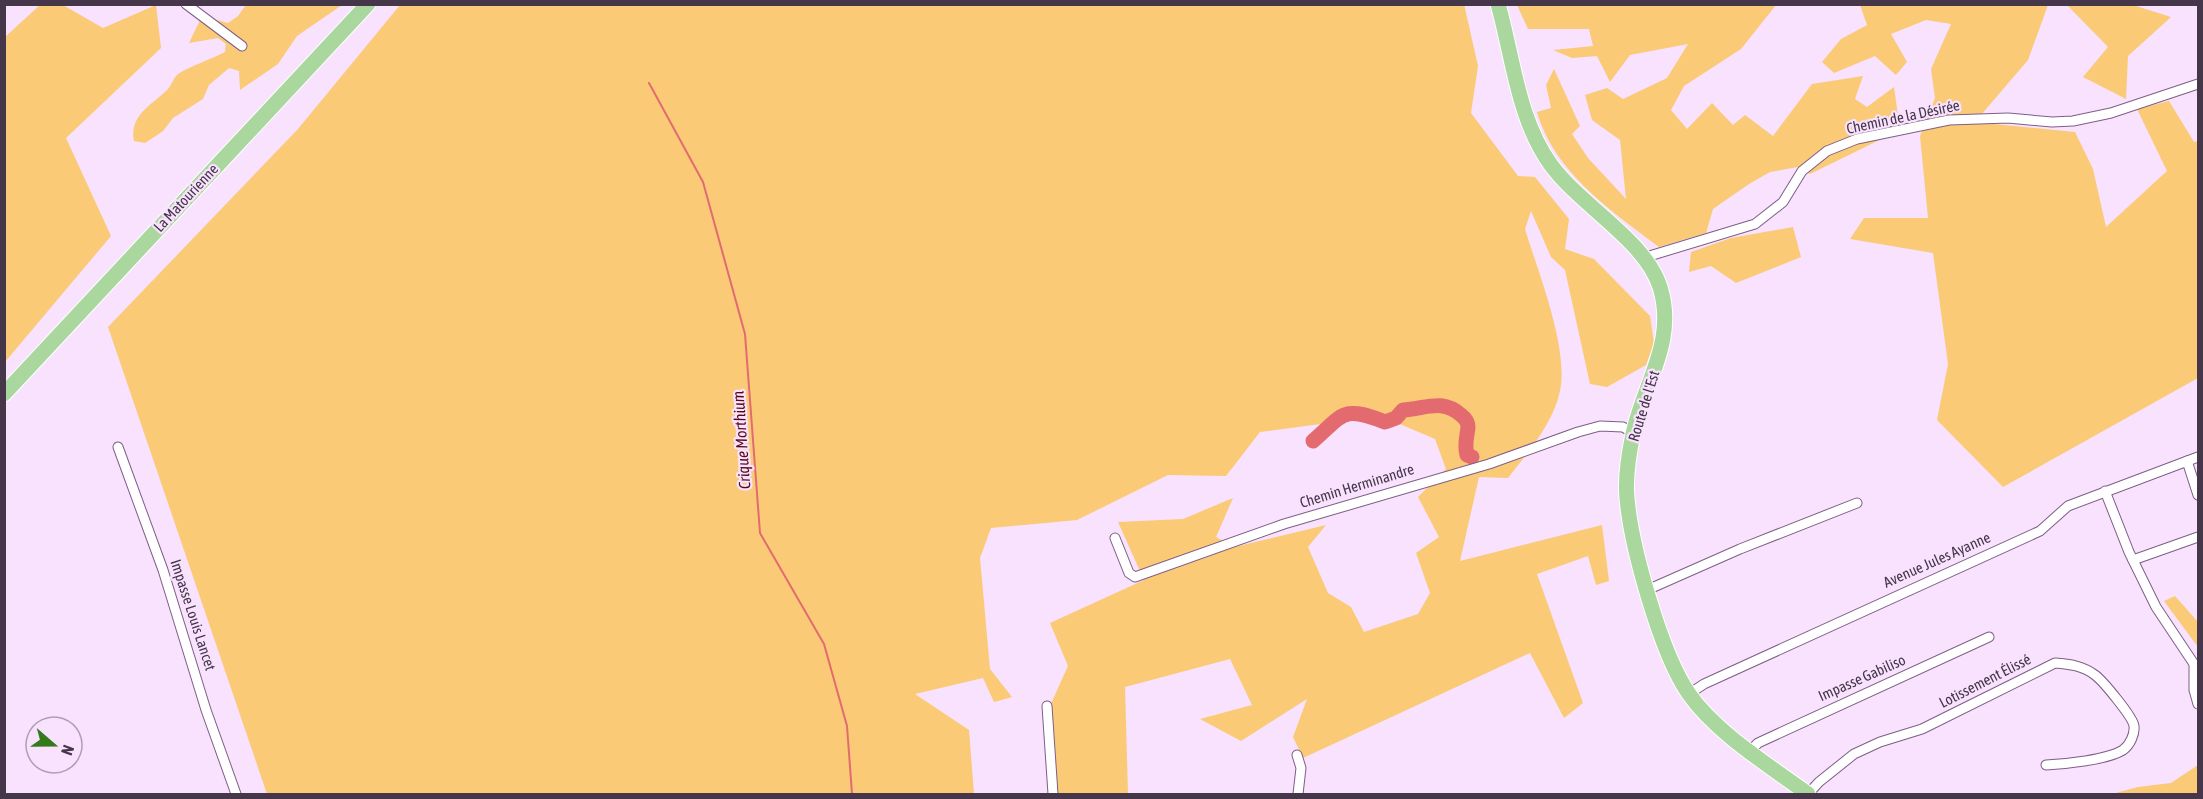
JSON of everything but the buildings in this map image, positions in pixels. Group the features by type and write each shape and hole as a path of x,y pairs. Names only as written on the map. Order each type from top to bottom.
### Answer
{"main road":[{"name":"La Matourienne","path":"4,394 368,4"},
{"name":"Route de l'Est","path":"1498,4 1524,106 1536,138 1551,165 1581,199 1646,257 1660,288 1665,328 1658,363 1633,433 1627,494 1631,525 1647,590 1666,643 1689,694 1712,719 1750,751 1808,794"}],"street":[{"path":"186,4 242,46"},
{"name":"Chemin de la Désirée","path":"1646,257 1755,224 1783,202 1802,171 1827,151 1857,139 1949,120 2008,118 2052,122 2073,120 2111,113 2199,84"},
{"name":"Chemin Herminandre","path":"1115,538 1129,573 1135,577 1284,524 1489,464 1578,432 1600,426 1623,428 1633,433"},
{"name":"Impasse Louis Lancet","path":"118,447 163,570 206,710 236,795"},
{"name":"Avenue Jules Ayanne","path":"1689,694 1704,684 1810,634 2040,531 2068,506 2199,457"},
{"path":"2187,461 2199,495"},
{"path":"2105,491 2133,560 2156,607 2194,664 2194,690 2199,704"},
{"path":"1647,590 1740,549 1857,503"},
{"path":"2133,560 2199,537"},
{"name":"Impasse Gabiliso","path":"1750,751 1758,743 1832,707 1989,637"},
{"name":"Lotissement Élissé","path":"1808,794 1819,782 1854,754 1880,742 1922,729 2055,663 2075,665 2095,675 2126,711 2134,724 2133,738 2123,750 2079,762 2046,765"},
{"path":"1047,706 1053,795"},
{"path":"1297,755 1301,768 1298,795"}],"shaded area":[{"path":"1464,4 1478,66 1471,113 1518,176 1535,177 1569,219 1565,249 1594,259 1650,316 1654,343 1646,365 1607,387 1590,384 1565,270 1551,257 1531,211 1525,229 1556,332 1562,373 1560,391 1546,426 1508,478 1479,477 1460,561 1602,525 1609,581 1596,585 1588,556 1537,574 1583,703 1564,718 1530,653 1303,758 1293,737 1307,699 1241,741 1200,719 1252,705 1230,659 1125,687 1128,794 1057,794 1049,708 1068,666 1050,623 1144,580 1118,522 1183,519 1233,498 1216,537 1234,547 1326,525 1308,547 1328,593 1351,607 1364,632 1418,614 1430,593 1416,553 1439,537 1418,497 1446,469 1435,439 1381,416 1260,432 1226,476 1168,475 1077,520 991,528 980,558 990,669 1012,697 994,702 983,678 915,694 969,730 974,794 267,794 108,327 298,129 400,5"},
{"path":"40,5 63,5 103,28 156,5 161,48 66,138 111,236 5,362 5,37"},
{"path":"246,5 342,5 297,36 278,64 240,90 239,71 229,68 209,85 203,99 173,118 163,131 145,143 134,141 133,132 138,117 167,90 178,74 225,52 226,44 218,38 189,43 202,16 228,23 238,16"},
{"path":"1517,5 1776,5 1741,49 1684,86 1671,110 1687,129 1712,103 1733,125 1745,115 1773,136 1812,84 1863,76 1855,99 1867,107 1894,87 1900,130 1810,174 1798,167 1770,172 1713,209 1706,233 1659,247 1604,204 1570,172 1545,134 1537,112 1551,108 1546,85 1554,69 1580,126 1572,134 1588,158 1626,199 1620,140 1592,120 1585,95 1607,88 1623,99 1667,78 1688,44 1630,55 1610,82 1597,56 1572,58 1553,50 1593,46 1589,29 1528,29"},
{"path":"1860,5 2048,5 2028,60 1975,122 2075,132 2093,169 2106,227 2167,171 2137,109 2169,101 2194,142 2198,141 2198,378 2003,487 1937,420 1948,364 1933,253 1850,239 1864,218 1928,218 1920,136 1935,98 1931,69 1951,24 1926,20 1891,34 1907,62 1896,75 1875,56 1834,73 1822,62 1841,39 1867,25"},
{"path":"2067,5 2133,5 2171,17 2128,56 2126,99 2083,77 2108,47"},
{"path":"1793,227 1801,257 1736,283 1711,266 1689,272 1691,252 1731,238"},
{"path":"2175,596 2198,622 2198,647 2164,601"},
{"path":"2198,765 2198,794 2112,794 2138,787 2171,783"}],"waterway":[{"name":"Crique Morthium","path":"649,83 703,182 745,334 760,533 824,644 847,726 852,794"},
{"path":"1313,441 1338,419 1351,413 1385,422 1396,418 1403,410 1440,406 1454,410 1466,420 1468,427 1466,451 1467,455 1472,457"}]}
